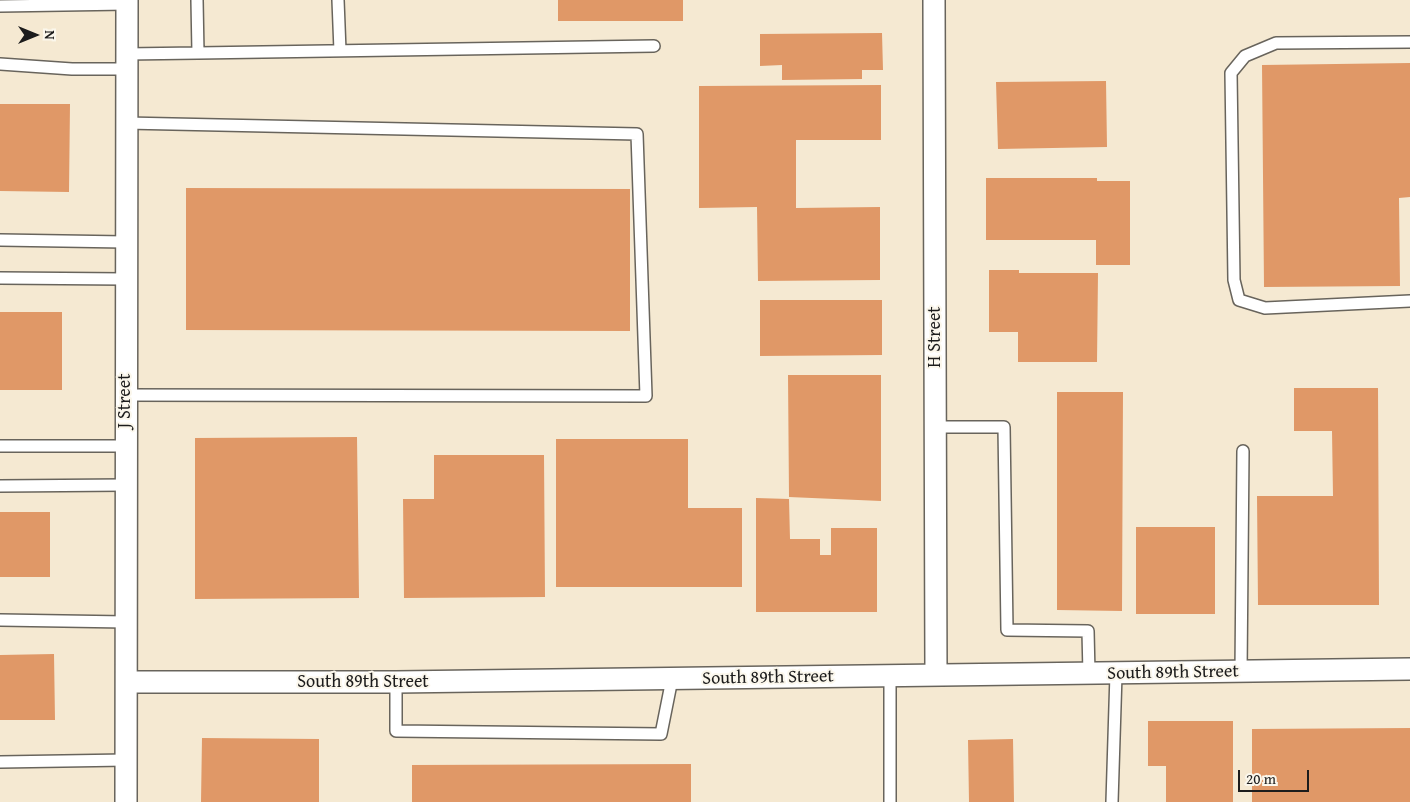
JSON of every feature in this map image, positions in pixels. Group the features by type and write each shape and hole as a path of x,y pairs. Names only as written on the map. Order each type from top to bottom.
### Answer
{"street":[{"name":"H Street","path":"934,0 936,675"},
{"name":"J Street","path":"126,802 125,242 127,2"},
{"name":"South 89th Street","path":"127,682 396,682 1410,669"}],"lane":[{"path":"197,0 198,53"},
{"path":"338,0 340,51"},
{"path":"0,6 127,2"},
{"path":"1410,42 1276,43 1245,56 1231,73 1234,280 1239,300 1265,308 1410,301"},
{"path":"0,64 72,68 198,53 654,46"},
{"path":"125,395 646,396 637,134 126,123"},
{"path":"0,240 125,242"},
{"path":"0,278 125,279"},
{"path":"935,427 1004,427 1007,630 1088,631 1089,674"},
{"path":"0,446 125,446"},
{"path":"1241,672 1243,451"},
{"path":"0,486 125,485"},
{"path":"0,620 126,622"},
{"path":"1112,802 1116,674"},
{"path":"890,676 890,802"},
{"path":"396,682 396,731 661,734 672,679"},
{"path":"0,762 126,760"}],"building":[{"path":"558,0 683,0 683,21 558,21"},
{"path":"882,33 883,70 862,70 862,79 782,80 782,65 760,66 760,34"},
{"path":"1410,63 1410,197 1399,198 1400,286 1264,287 1262,65"},
{"path":"1106,81 1107,147 998,149 996,82"},
{"path":"881,85 881,140 796,140 796,208 880,207 880,280 758,281 757,207 699,208 699,86"},
{"path":"0,104 70,104 69,192 0,191"},
{"path":"986,178 1097,178 1097,181 1130,181 1130,265 1096,265 1096,240 986,240"},
{"path":"186,188 630,189 630,331 186,330"},
{"path":"989,270 1019,270 1019,273 1098,273 1097,362 1018,362 1018,332 989,332"},
{"path":"760,300 882,300 882,355 760,356"},
{"path":"0,312 62,312 62,390 0,390"},
{"path":"788,375 881,375 881,501 789,497"},
{"path":"1294,388 1378,388 1379,605 1258,605 1257,496 1333,496 1332,431 1294,431"},
{"path":"1057,392 1123,392 1122,611 1057,610"},
{"path":"357,437 359,598 195,599 195,438"},
{"path":"556,439 688,439 688,508 742,508 742,587 556,587"},
{"path":"434,455 544,455 545,597 404,598 403,499 434,499"},
{"path":"756,498 789,499 790,539 820,539 820,555 831,555 831,528 877,528 877,612 756,612"},
{"path":"0,512 50,512 50,577 0,577"},
{"path":"1136,527 1215,527 1215,614 1136,614"},
{"path":"54,654 55,720 0,720 0,655"},
{"path":"1148,721 1233,721 1233,802 1166,802 1166,766 1148,766"},
{"path":"1410,728 1410,802 1252,802 1252,729"},
{"path":"202,738 319,739 319,802 201,802"},
{"path":"1013,739 1014,802 969,802 968,740"},
{"path":"691,764 691,802 412,802 412,765"}]}
